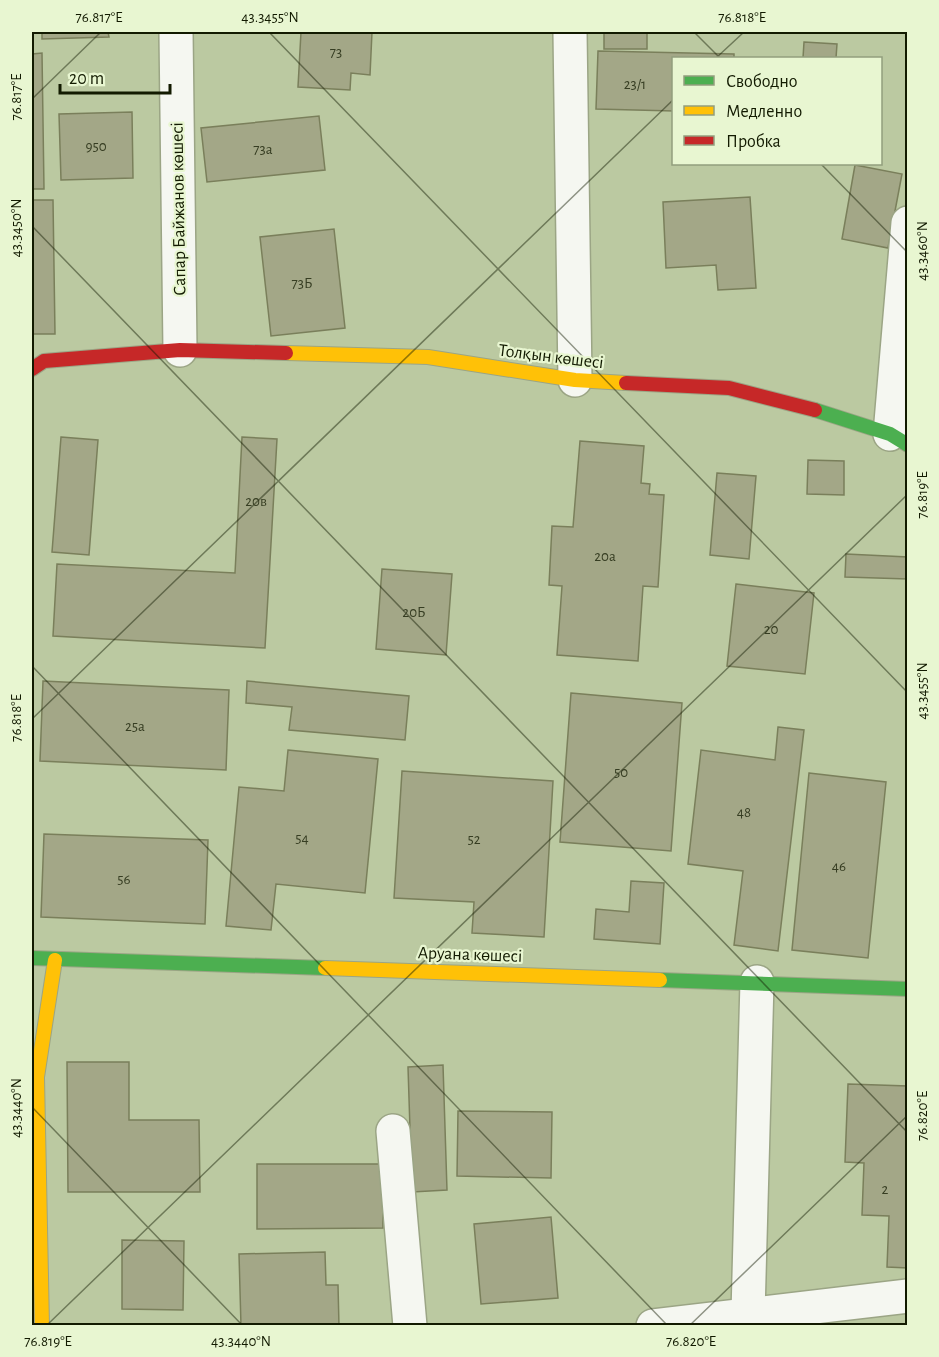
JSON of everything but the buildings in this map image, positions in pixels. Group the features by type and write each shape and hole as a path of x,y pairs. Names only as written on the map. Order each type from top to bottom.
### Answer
{"street":[{"name":"Сапар Байжанов көшесі","path":"176,32 180,350"},
{"path":"570,32 575,380"},
{"path":"899,439 908,223"},
{"name":"Толқын көшесі","path":"32,369 44,361 180,350 428,357 575,380 729,388 807,407 899,439"},
{"name":"Аруана көшесі","path":"32,958 908,989"},
{"path":"42,1326 37,1077 55,960"},
{"path":"748,1313 757,982"},
{"path":"393,1131 410,1326"},
{"path":"653,1326 748,1313 871,1314 908,1296"}],"traffic: fast":[{"path":"815,410 890,434 908,445"},
{"path":"32,958 325,968"},
{"path":"660,980 908,989"}],"traffic: slow":[{"path":"286,353 428,357 575,380 626,383"},
{"path":"42,1326 37,1077 55,960"},
{"path":"325,968 660,980"}],"traffic: jam":[{"path":"32,369 44,361 180,350 286,353"},
{"path":"626,383 729,388 815,410"}]}
